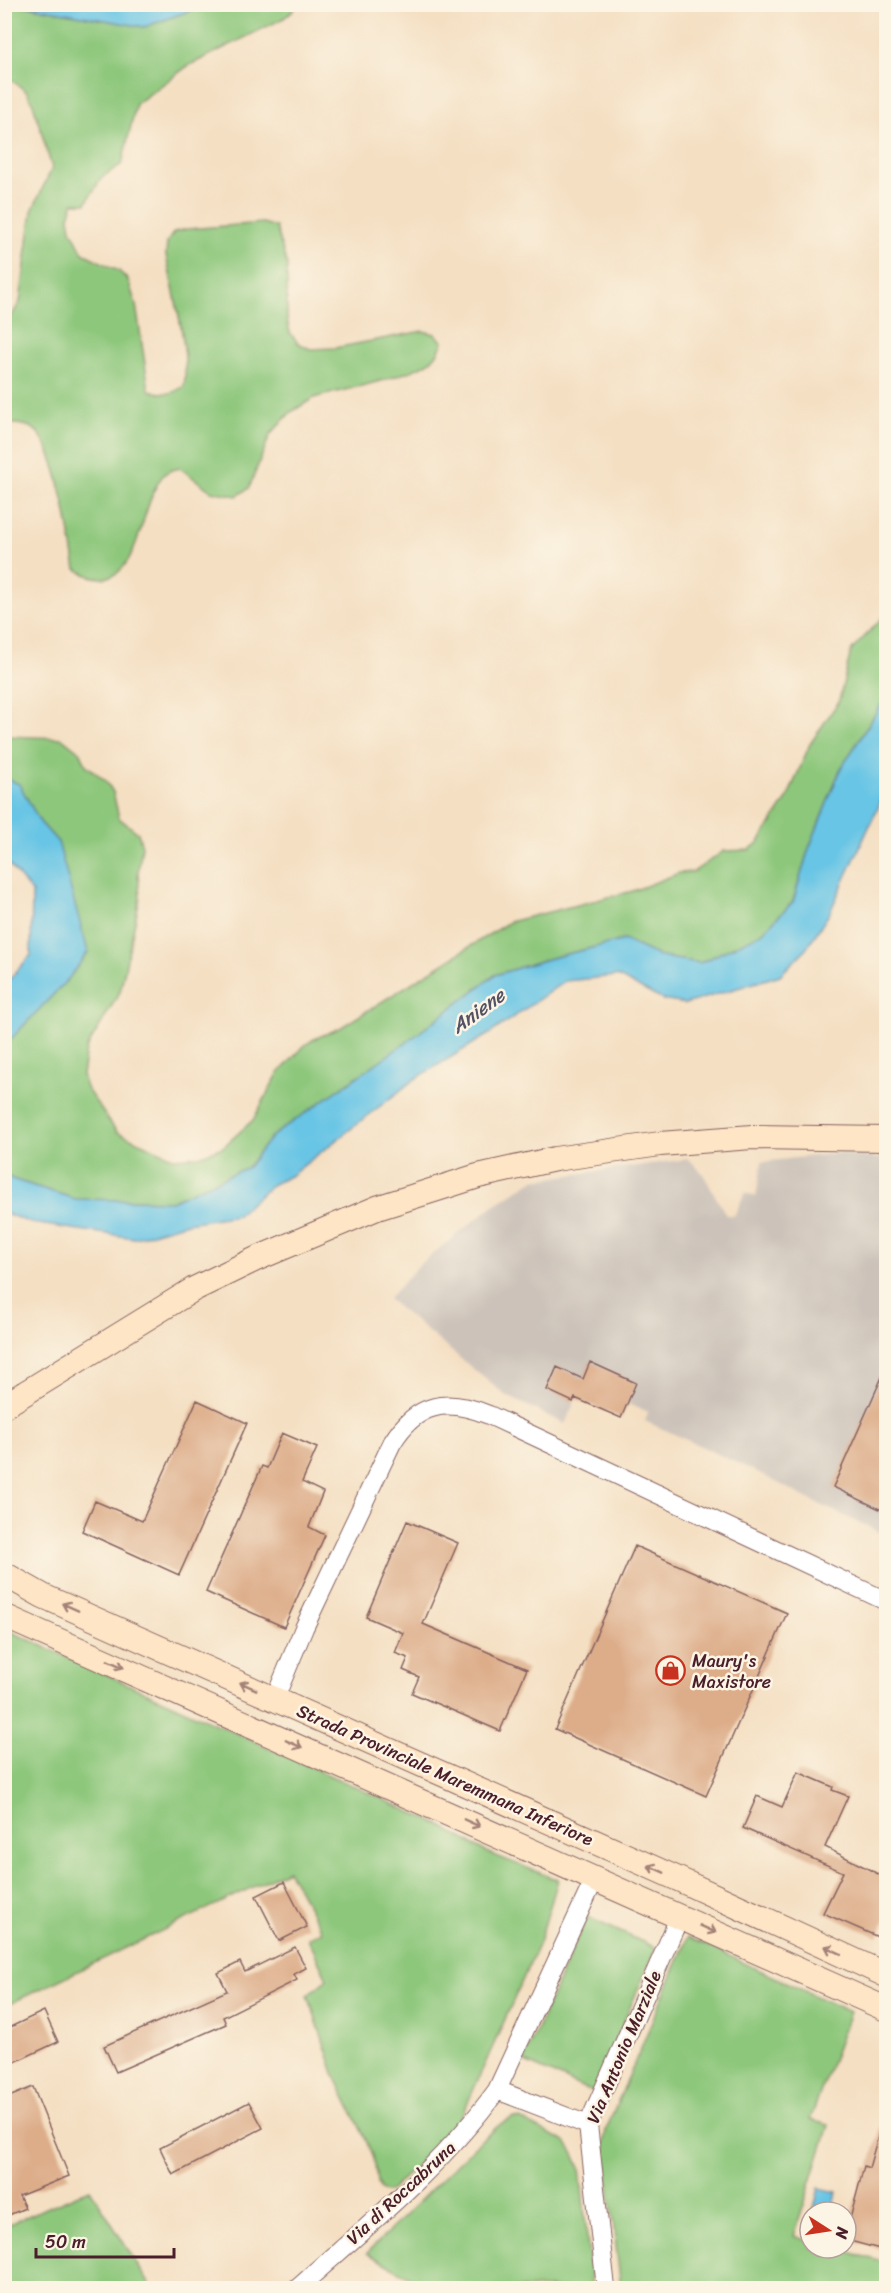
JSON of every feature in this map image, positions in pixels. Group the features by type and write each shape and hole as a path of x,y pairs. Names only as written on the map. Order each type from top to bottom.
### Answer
{"main road":[{"path":"4,1406 194,1289 256,1259 377,1208 478,1176 555,1159 660,1144 753,1137 886,1139"},
{"path":"4,1418 32,1390"},
{"name":"Strada Provinciale Maremmana Inferiore","path":"4,1574 43,1596 275,1698 886,1975"},
{"name":"Strada Provinciale Maremmana Inferiore","path":"4,1616 886,2009"}],"street":[{"path":"275,1698 304,1628 392,1443 413,1418 441,1405 462,1406 489,1415 886,1601"},
{"name":"Via di Roccabruna","path":"298,2289 430,2169 467,2129 497,2090 595,1878"},
{"name":"Via Antonio Marziale","path":"606,2289 588,2125 680,1916"},
{"path":"497,2090 588,2125"}],"shaded area":[{"path":"839,1153 886,1159 886,1535 810,1500 753,1470 645,1421 648,1412 628,1404 621,1418 576,1399 565,1424 505,1395 388,1299 419,1265 490,1208 533,1180 689,1159 703,1174 726,1215 734,1216 745,1193 756,1197 762,1162"}],"green space":[{"path":"300,4 284,18 188,66 136,104 122,164 101,178 86,203 73,203 69,217 71,229 83,253 119,271 128,280 136,305 149,390 154,392 172,393 184,386 183,338 166,255 167,242 174,232 187,229 263,223 276,227 287,265 287,319 290,333 298,343 310,349 335,348 423,331 435,334 443,342 432,360 426,364 387,379 314,398 291,412 270,435 249,488 237,496 211,491 180,468 167,472 157,484 127,563 115,575 98,578 76,569 56,471 41,436 32,428 5,423 4,321 12,315 20,302 32,211 52,168 33,104 27,92 5,75 5,5 21,5 144,27 206,5"},
{"path":"886,614 886,697 840,770 808,851 793,902 762,933 700,963 661,957 623,940 495,975 407,1042 271,1137 248,1167 171,1201 75,1199 12,1179 5,1173 5,1045 69,978 58,842 40,822 19,784 5,778 4,736 62,738 81,753 86,765 106,781 113,792 119,818 138,833 142,846 138,873 140,898 120,992 86,1049 82,1075 86,1088 117,1132 175,1158 199,1156 223,1147 253,1120 278,1074 304,1046 340,1028 509,922 633,891 679,873 693,872 724,851 749,850 759,842 787,799 810,744 839,701 851,651"},
{"path":"5,1629 440,1825 486,1852 558,1880 539,1943 464,2111 447,2136 389,2192 382,2191 377,2183 375,2164 335,2076 308,1995 327,1979 308,1938 322,1931 288,1870 5,2006"},
{"path":"587,1917 656,1948 593,2092 523,2061"},
{"path":"688,1937 850,2012 810,2120 829,2125 805,2200 798,2200 798,2223 794,2236 798,2237 798,2260 858,2260 858,2255 886,2263 886,2288 621,2288 604,2144 606,2130"},
{"path":"512,2118 520,2119 566,2142 574,2154 580,2168 592,2288 430,2288 367,2253 480,2141"},
{"path":"90,2189 152,2288 5,2288 5,2226"}],"water":[{"path":"21,5 206,5 144,27"},
{"name":"Aniene","path":"886,697 886,790 829,914 806,949 780,975 685,1004 663,1000 617,976 565,981 489,1034 415,1079 290,1176 273,1184 237,1215 187,1223 135,1238 31,1223 5,1213 5,1173 12,1179 75,1199 171,1201 248,1167 271,1137 407,1042 495,975 624,940 661,957 700,963 762,933 793,902 808,851 840,770"},
{"path":"5,778 19,784 40,822 58,842 88,952 69,978 5,1045 5,984 31,955 32,892 5,860"},
{"path":"819,2188 837,2192 835,2200 816,2200"}],"building":[{"path":"590,1362 636,1383 621,1418 575,1398 573,1402 547,1390 557,1367 583,1379"},
{"path":"886,1368 886,1512 833,1487"},
{"path":"197,1400 247,1423 179,1575 82,1531 95,1501 142,1521"},
{"path":"282,1433 317,1448 302,1482 323,1492 309,1527 325,1535 284,1627 206,1592 262,1466 267,1468"},
{"path":"407,1521 458,1543 423,1624 527,1669 500,1731 412,1693 419,1677 403,1670 408,1658 395,1653 403,1633 366,1617"},
{"name":"Maury's Maxistore","path":"635,1546 787,1613 706,1796 555,1729"},
{"path":"798,1772 848,1796 825,1847 886,1878 886,1919 878,1937 823,1913 843,1872 743,1828 757,1796 782,1807"},
{"path":"284,1882 307,1927 279,1941 256,1896"},
{"path":"295,1947 306,1968 294,1974 297,1980 223,2017 226,2024 116,2072 104,2046 227,1991 218,1973 240,1962 245,1972"},
{"path":"44,2011 58,2042 4,2067 4,2030"},
{"path":"33,2087 69,2176 19,2196 25,2208 4,2217 4,2099"},
{"path":"249,2102 263,2128 173,2175 160,2148"},
{"path":"882,2122 886,2122 886,2226 880,2249 858,2243 858,2200 855,2200 864,2166 869,2168"}],"place":[{"name":"Maury's Maxistore","path":"671,1671"}]}
